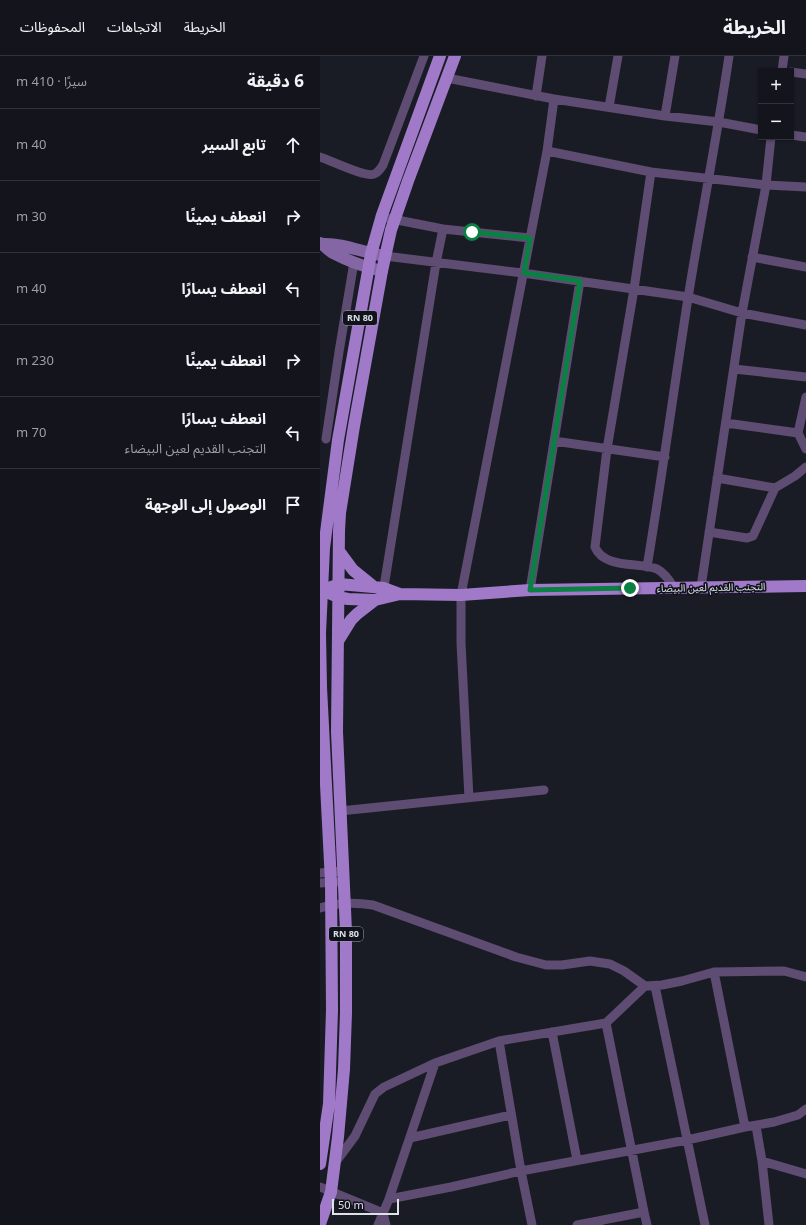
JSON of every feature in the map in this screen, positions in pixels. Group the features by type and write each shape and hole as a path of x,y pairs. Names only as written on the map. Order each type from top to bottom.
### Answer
{"main road":[{"name":"RN 80","path":"320,1164 328,1104 332,1010 325,878 320,633 324,516 371,254 382,217 440,56"},
{"name":"RN 80","path":"320,1224 325,1190 334,1164 338,1137 344,1068 346,1013 346,932 337,732 339,584 338,531 354,426 385,256 394,220 455,56"},
{"path":"321,244 334,244 371,254 385,256"},
{"path":"321,244 331,252 369,268 382,271"},
{"path":"339,551 353,570 379,594"},
{"path":"321,591 339,584 379,594"},
{"name":"التجنب القديم لعين البيضاء","path":"379,594 462,594 530,590 806,586"},
{"path":"321,591 348,599 379,594"},
{"path":"338,642 351,620 379,594"}],"street":[{"path":"320,156 361,173 370,175 379,171 383,165 424,56"},
{"path":"536,96 542,56"},
{"path":"609,107 618,56"},
{"path":"665,116 675,56"},
{"path":"647,567 665,457 688,297 719,122 729,56"},
{"path":"783,68 784,56"},
{"path":"794,72 806,74"},
{"path":"447,78 554,99 665,116 719,122 758,129"},
{"path":"469,798 461,643 462,594 547,151 554,99"},
{"path":"794,136 806,138"},
{"path":"701,587 742,313 766,185 771,140"},
{"path":"547,151 651,172 766,185 806,187"},
{"path":"651,172 634,289 607,449 595,547 601,556 613,561 658,570 667,577 674,588"},
{"path":"382,217 443,228 530,238"},
{"path":"379,594 443,228"},
{"path":"385,256 524,273 688,297 742,313 806,325"},
{"path":"752,257 806,267"},
{"path":"338,440 323,438 331,404 354,262"},
{"path":"530,590 580,281"},
{"path":"339,352 354,354"},
{"path":"734,369 806,377"},
{"path":"806,397 798,433 806,449"},
{"path":"331,404 344,406"},
{"path":"726,423 798,433"},
{"path":"554,441 665,457"},
{"path":"709,532 747,538 754,536 776,488 806,467"},
{"path":"717,478 776,488"},
{"path":"340,811 544,790"},
{"path":"325,878 343,876"},
{"path":"326,906 358,902 373,905 516,957 546,965 562,965 590,961 610,964 624,971 645,986 655,986 682,981 714,972 784,971 806,977"},
{"path":"714,972 745,1127"},
{"path":"334,1164 355,1136 375,1094 384,1087 435,1063 499,1041 606,1023 645,986"},
{"path":"655,986 705,1225"},
{"path":"606,1023 647,1225"},
{"path":"552,1032 577,1160"},
{"path":"499,1041 532,1225"},
{"path":"378,1225 389,1199 435,1063"},
{"path":"389,1199 451,1187 521,1170 631,1151 756,1126 798,1115 806,1108"},
{"path":"410,1138 512,1115"},
{"path":"756,1126 770,1225"},
{"path":"762,1161 806,1174"},
{"path":"325,1190 383,1213"},
{"path":"577,1225 599,1223 644,1212"},
{"path":"383,1213 386,1225"}],"route":[{"path":"472,232 530,238 524,273 580,281 530,590 630,588"}]}
